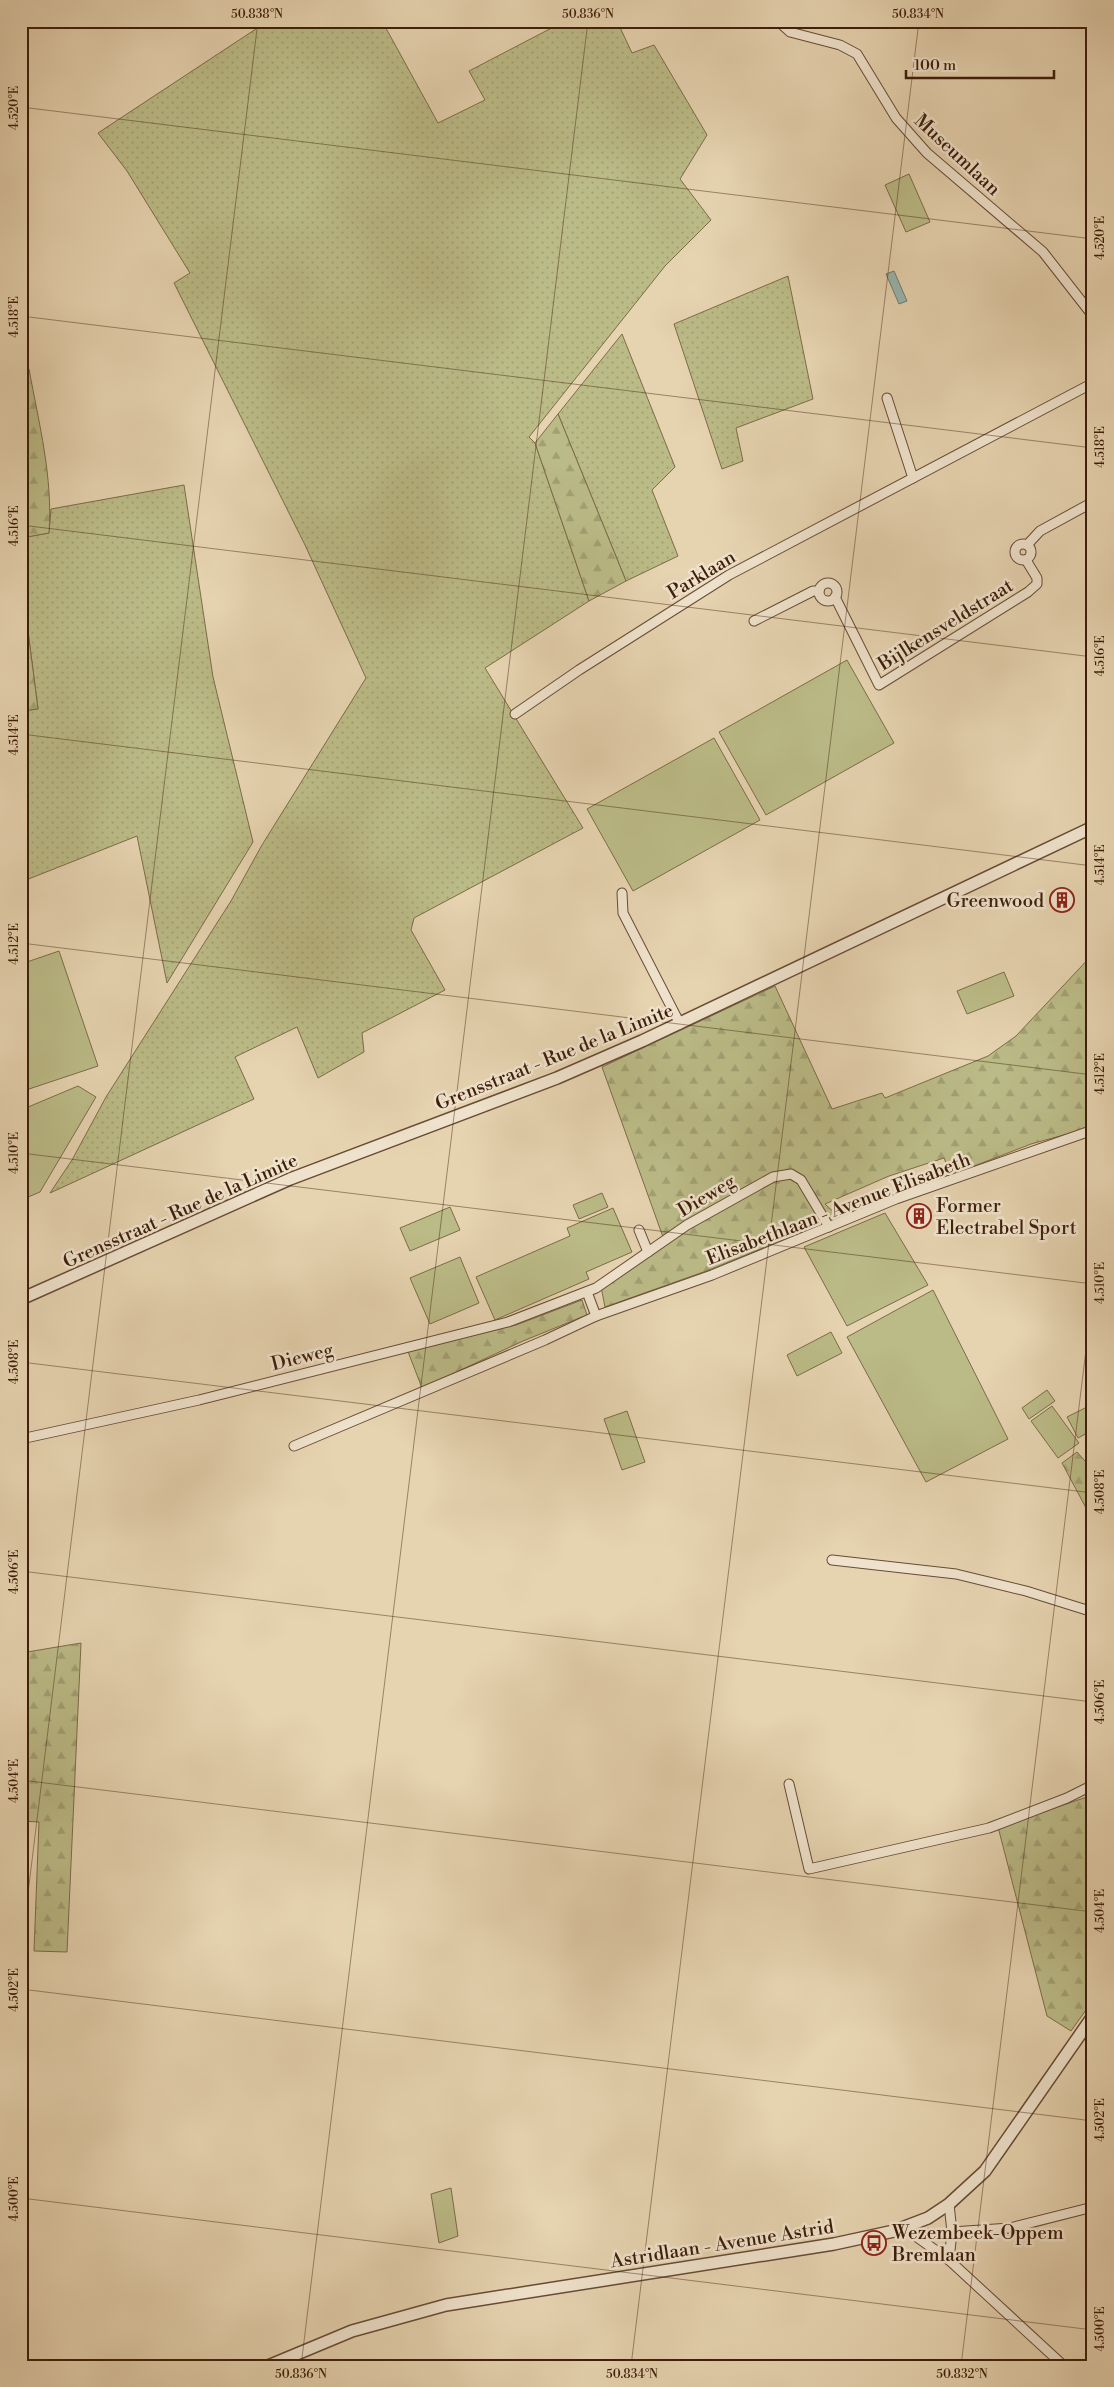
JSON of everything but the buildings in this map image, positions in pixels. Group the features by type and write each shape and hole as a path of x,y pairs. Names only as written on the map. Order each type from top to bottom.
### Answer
{"street":[{"name":"Museumlaan","path":"778,21 790,32 840,45 857,54 896,118 927,153 1043,252 1091,311"},
{"name":"Parklaan","path":"515,714 695,595 1093,383"},
{"path":"886,398 913,478"},
{"name":"Bijlkensveldstraat","path":"1026,560 1020,560 1014,553 1018,545 1027,544 1040,531 1093,502"},
{"name":"Bijlkensveldstraat","path":"1026,560 1031,552 1027,544"},
{"name":"Bijlkensveldstraat","path":"754,621 813,591 819,591 822,584 831,584 837,591 835,597 879,685 1028,592 1037,584 1037,578 1026,560"},
{"path":"819,591 819,596 824,600 830,601 835,597"},
{"name":"Grensstraat - Rue de la Limite","path":"21,1299 290,1179 557,1078 680,1024 1093,827"},
{"path":"622,893 623,913 680,1024"},
{"name":"Elisabethlaan - Avenue Elisabeth","path":"294,1446 545,1340 596,1316 712,1275 896,1199 1093,1130"},
{"name":"Dieweg","path":"21,1439 199,1400 490,1327 587,1292 712,1210 757,1184 780,1175 793,1176 805,1184 829,1227"},
{"path":"639,1230 648,1252"},
{"path":"587,1292 596,1316"},
{"path":"832,1560 965,1576 1026,1591 1093,1612"},
{"path":"789,1784 809,1869 989,1828 1067,1798 1093,1785"},
{"name":"Astridlaan - Avenue Astrid","path":"268,2366 352,2331 446,2305 834,2244 880,2235 928,2218 950,2204 984,2171 1093,2016"},
{"path":"949,2260 952,2232 950,2204"},
{"path":"952,2232 1010,2228 1093,2207"},
{"path":"903,2227 949,2260 1061,2365"},
{"path":"913,2234 939,2234"}],"green space":[{"path":"268,21 382,21 438,123 485,100 469,71 565,21 617,21 632,53 654,45 707,135 680,179 711,220 665,266 529,437 535,443 589,601 485,668 583,828 414,918 411,930 445,990 362,1033 364,1052 318,1078 297,1027 235,1057 254,1099 50,1193 72,1160 106,1097 231,901 262,845 366,678 305,545 174,283 190,273 127,171 98,133"},
{"path":"909,174 930,222 906,232 885,185"},
{"path":"788,276 813,399 736,428 743,461 722,469 674,324"},
{"path":"622,334 675,467 652,490 678,556 626,581 558,414"},
{"path":"23,364 29,369 41,430 50,512 49,533 21,538 21,365"},
{"path":"558,414 626,581 589,601 535,443"},
{"path":"184,485 213,677 253,842 167,983 137,836 21,882 21,711 38,709 21,577 21,538 49,533 51,509"},
{"path":"21,577 38,709 21,711"},
{"path":"847,660 894,743 766,815 719,732"},
{"path":"714,738 760,820 633,891 587,809"},
{"path":"59,951 98,1066 23,1091 21,1085 21,964"},
{"path":"1093,954 1093,1127 1031,1144 951,1175 944,1158 889,1176 825,1204 839,1217 709,1270 605,1307 600,1282 663,1237 602,1067 775,986 832,1109 882,1093 885,1098 988,1056 1016,1036"},
{"path":"1004,972 1014,996 967,1014 957,991"},
{"path":"78,1086 96,1097 40,1192 21,1200 21,1110"},
{"path":"602,1193 608,1207 579,1219 573,1205"},
{"path":"450,1207 460,1230 410,1251 400,1228"},
{"path":"613,1208 632,1252 586,1272 589,1279 495,1320 476,1277 570,1236 567,1228"},
{"path":"885,1213 928,1285 847,1326 804,1247"},
{"path":"460,1257 479,1303 430,1324 410,1278"},
{"path":"933,1290 1008,1439 926,1482 847,1337"},
{"path":"582,1300 587,1315 523,1341 422,1388 407,1349 516,1325"},
{"path":"831,1332 842,1353 797,1376 787,1355"},
{"path":"1047,1390 1055,1401 1029,1419 1022,1408"},
{"path":"1093,1404 1093,1430 1078,1438 1067,1417"},
{"path":"1052,1406 1079,1443 1058,1458 1031,1421"},
{"path":"627,1411 645,1462 622,1470 604,1419"},
{"path":"1077,1452 1093,1470 1093,1521 1062,1463"},
{"path":"81,1643 67,1952 34,1951 39,1822 21,1821 21,1653"},
{"path":"1093,1795 1093,2000 1071,2031 1047,2016 998,1827"},
{"path":"451,2188 458,2236 439,2243 431,2194"}],"water":[{"path":"894,271 907,301 899,304 886,274"}],"place":[{"name":"Greenwood","path":"1062,900"},
{"name":"Former Electrabel Sport","path":"919,1216"},
{"name":"Wezembeek-Oppem Bremlaan","path":"874,2243"}]}
